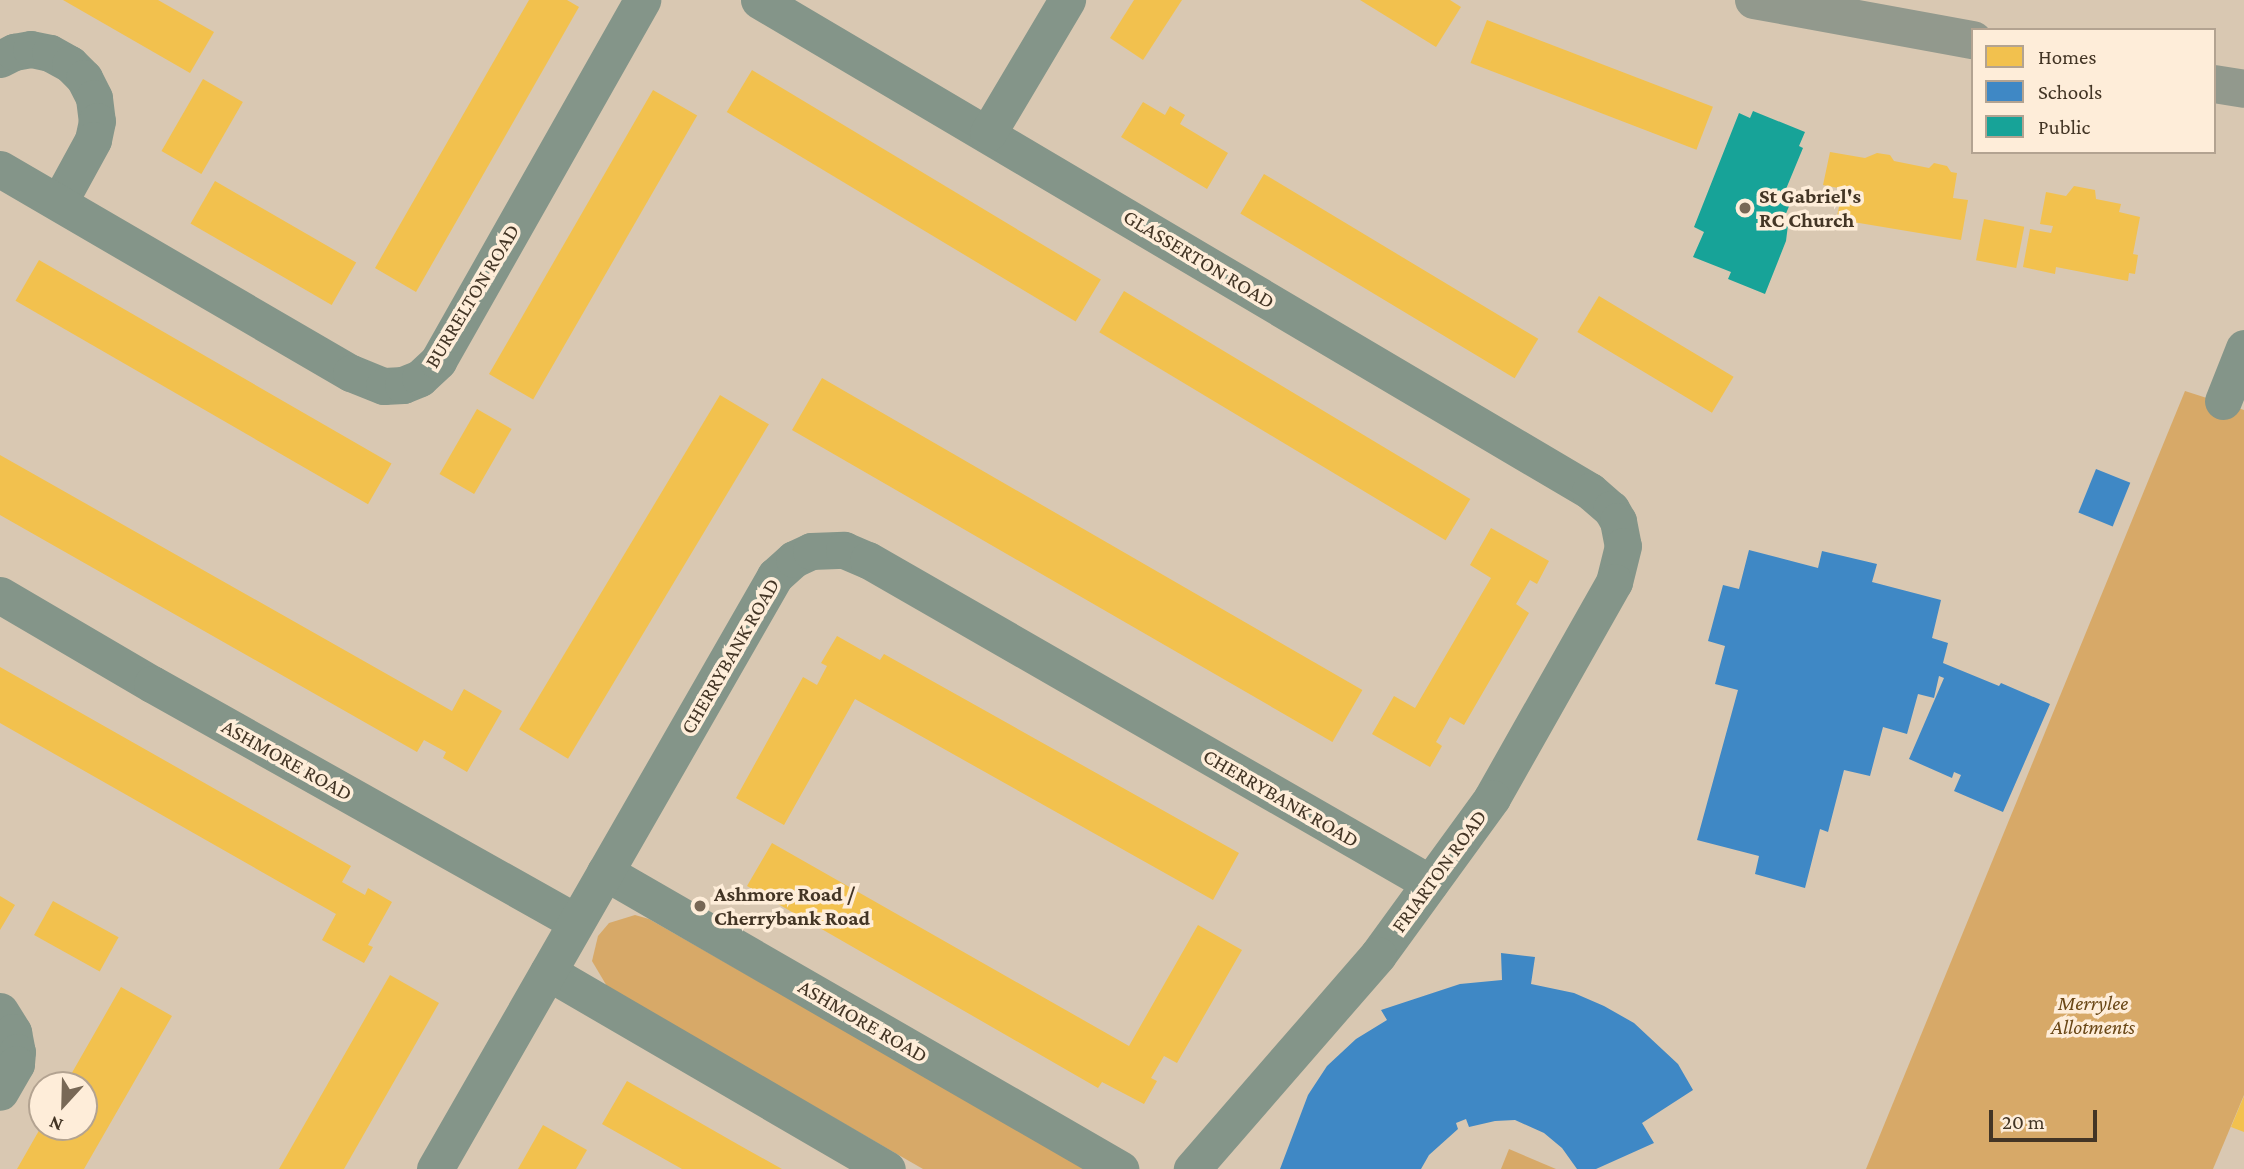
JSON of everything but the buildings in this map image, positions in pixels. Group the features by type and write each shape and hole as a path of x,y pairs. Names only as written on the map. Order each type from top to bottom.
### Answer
{"main road":[{"path":"1754,0 1971,40"},
{"path":"2216,84 2244,89"}],"street":[{"name":"BURRELTON ROAD","path":"0,169 351,373 384,386 412,382 438,360 642,0"},
{"name":"GLASSERTON ROAD","path":"759,0 1590,491 1611,509 1621,534"},
{"path":"988,134 1067,0"},
{"path":"0,59 14,52 31,49 50,53 70,64 84,78 94,98 97,121 93,139 59,202"},
{"path":"2223,401 2244,348"},
{"name":"FRIARTON ROAD","path":"1192,1169 1378,955 1492,798 1614,582 1623,546 1621,534"},
{"name":"CHERRYBANK ROAD","path":"435,1169 775,576 794,559 811,551 844,550 867,560 1430,883"},
{"name":"ASHMORE ROAD","path":"0,595 576,922"},
{"name":"ASHMORE ROAD","path":"605,872 1120,1169"},
{"path":"548,972 887,1169"},
{"path":"0,1011 13,1032 17,1052 16,1064 0,1093"}],"green space":[{"name":"Merrylee Allotments","path":"2185,391 2244,410 2244,1095 2213,1169 1866,1169"},
{"path":"635,915 649,919 1088,1169 923,1169 608,988 592,961 598,936 609,923"},
{"path":"1509,1149 1556,1169 1501,1169"}],"place":[{"name":"St Gabriel's RC Church","path":"1745,208"},
{"name":"Ashmore Road / Cherrybank Road","path":"700,906"}]}
